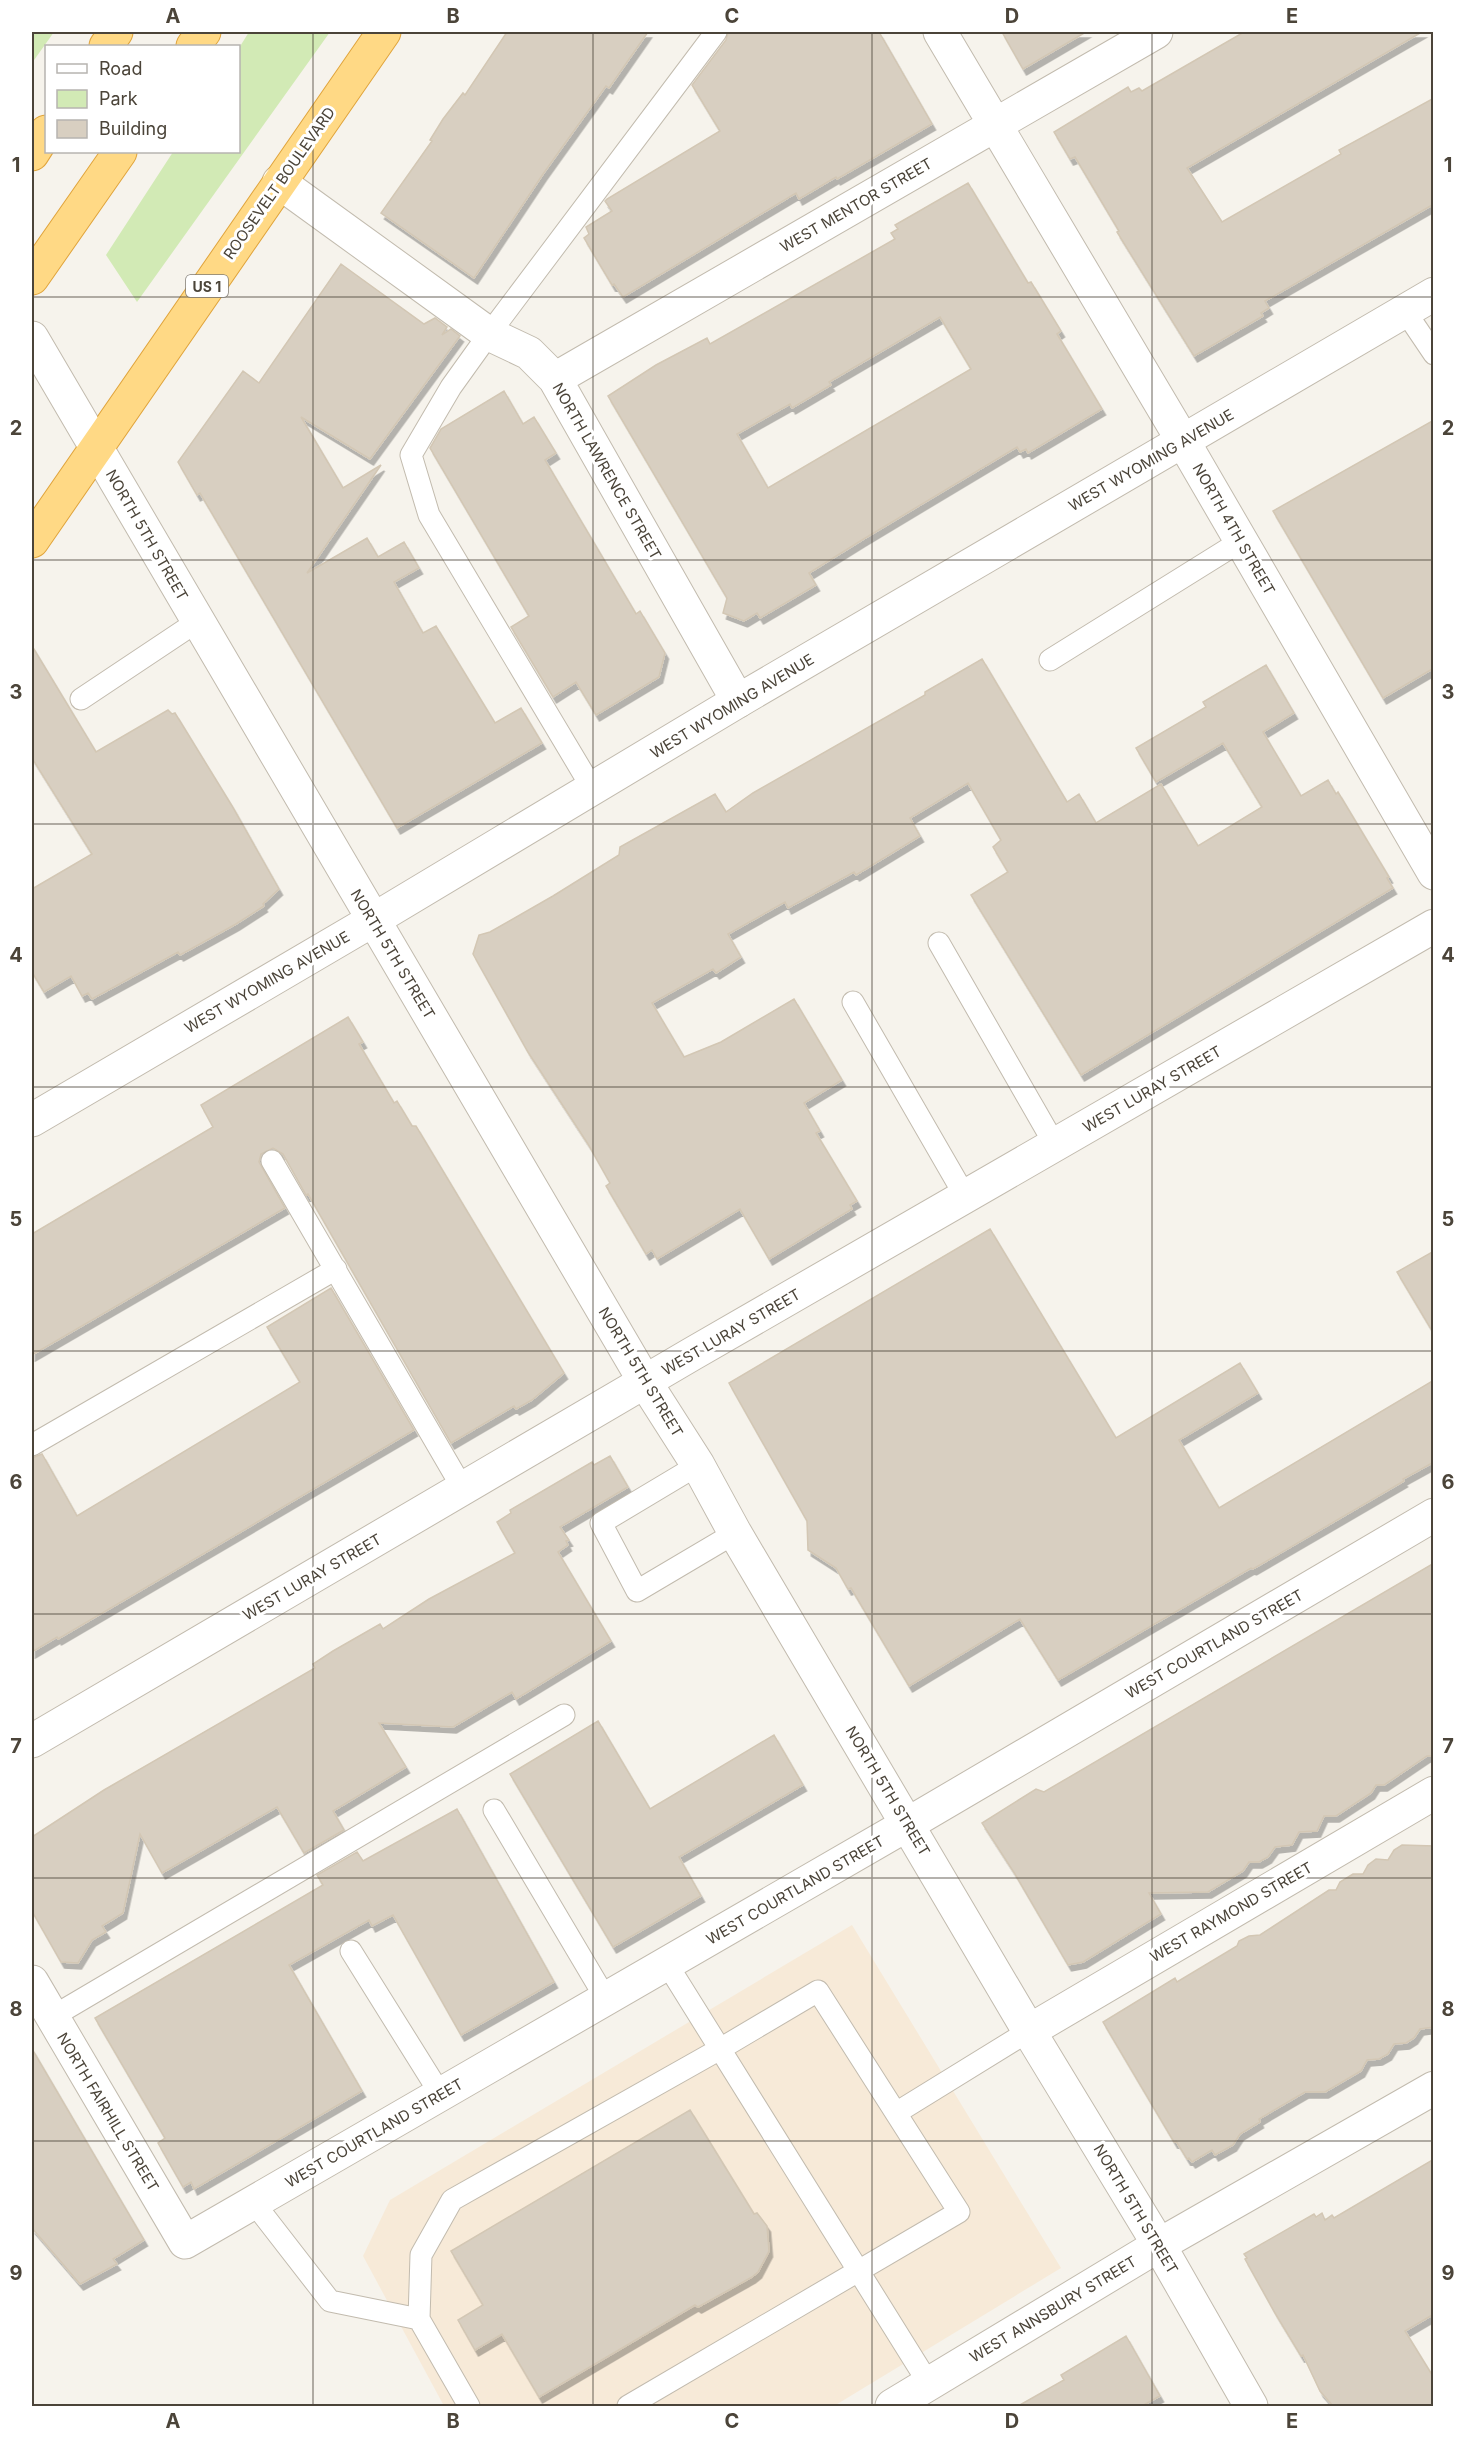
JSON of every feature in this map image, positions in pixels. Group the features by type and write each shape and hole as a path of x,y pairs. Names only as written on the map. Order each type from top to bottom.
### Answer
{"highway":[{"path":"107,45 116,32"},
{"path":"194,45 204,32"},
{"name":"ROOSEVELT BOULEVARD","path":"32,542 384,32"},
{"path":"32,154 45,134"},
{"path":"32,278 119,153"}],"street":[{"name":"NORTH 4TH STREET","path":"940,32 1183,441 1434,873"},
{"name":"WEST MENTOR STREET","path":"555,379 1156,32"},
{"name":"NORTH LAWRENCE STREET","path":"279,182 489,334 529,353 555,379 738,701"},
{"name":"WEST WYOMING AVENUE","path":"32,1120 373,920 738,701 1434,294"},
{"name":"NORTH 5TH STREET","path":"32,338 645,1382 698,1465 735,1533 1029,2031 1159,2245 1251,2406"},
{"name":"WEST LURAY STREET","path":"32,1741 645,1382 1434,926"},
{"name":"WEST COURTLAND STREET","path":"185,2242 606,2000 1434,1515"},
{"name":"WEST RAYMOND STREET","path":"1029,2031 1434,1793"},
{"name":"NORTH FAIRHILL STREET","path":"32,1982 185,2242"},
{"name":"WEST ANNSBURY STREET","path":"892,2406 1159,2245 1434,2088"}],"lane":[{"path":"592,788 429,515 411,455 451,387 489,334 716,32"},
{"path":"1405,311 1434,354"},
{"path":"1050,660 1241,541"},
{"path":"81,699 198,621"},
{"path":"939,943 1055,1145"},
{"path":"853,1002 965,1196"},
{"path":"272,1161 463,1489"},
{"path":"32,1445 336,1269"},
{"path":"698,1465 601,1523 637,1591 735,1533"},
{"path":"52,2017 564,1715"},
{"path":"494,1810 606,2000"},
{"path":"351,1951 441,2094"},
{"path":"667,1964 929,2384"},
{"path":"469,2406 419,2319 421,2255 452,2200 818,1991 958,2212 628,2406"},
{"path":"896,2113 1029,2031"},
{"path":"254,2203 330,2301 419,2319"}],"shaded area":[{"path":"852,1925 1061,2268 834,2406 444,2406 363,2256 390,2200"}],"green space":[{"path":"32,32 54,32 32,63"},
{"path":"249,32 330,32 137,302 106,255 172,153 240,153 240,46"}],"building":[{"path":"507,32 648,32 609,88 606,86 543,174 474,278 381,213 432,141 430,140 443,119 463,93 465,95"},
{"path":"728,32 879,32 932,124 799,199 796,193 623,297 614,284 612,285 584,238 589,234 586,227 612,211 605,201 607,199 720,131 692,85 726,40"},
{"path":"1002,32 1086,32 1023,69"},
{"path":"1244,32 1422,32 1187,168 1222,222 1341,154 1339,150 1434,98 1434,204 1265,301 1269,308 1261,313 1263,316 1194,356 1117,232 1119,231 1075,157 1070,159 1054,132 1128,87 1131,92 1139,88 1142,91"},
{"path":"968,183 1028,283 1031,282 1061,331 1057,334 1102,409 1028,453 1026,449 1020,452 1017,447 862,540 809,573 816,585 760,618 757,613 744,621 723,613 727,598 608,396 656,365 707,338 710,344 895,239 891,233 898,229 895,225","holes":["940,317 971,369 768,488 737,434 790,404 792,408 831,385 829,382"]},
{"path":"341,264 424,324 435,318 447,327 442,335 451,329 460,336 370,459 301,417 343,488 381,465 307,573 367,538 378,557 404,542 419,568 394,582 423,633 436,626 495,723 521,708 542,743 397,828 200,493 197,495 178,462 243,371 259,383"},
{"path":"504,391 523,424 534,417 556,453 545,460 636,614 640,611 665,653 659,677 596,715 576,682 553,697 511,627 529,616 430,448 441,429"},
{"path":"1434,420 1434,668 1383,698 1273,511"},
{"path":"32,646 96,752 168,710 172,714 175,713 279,889 263,904 264,906 236,924 180,955 178,952 92,999 88,993 82,996 71,976 44,992 32,972 32,889 92,854 32,758"},
{"path":"982,659 1067,802 1079,794 1096,823 1161,784 1198,846 1262,807 1223,743 1156,782 1136,748 1206,707 1203,702 1266,665 1294,713 1263,732 1301,796 1328,780 1336,794 1338,792 1389,877 1387,878 1393,888 1081,1075 971,895 1008,872 993,847 1001,840 968,783 910,818 920,836 856,875 854,872 788,908 785,902 728,934 741,957 716,973 713,969 652,1003 684,1057 721,1042 794,999 842,1080 804,1103 820,1131 816,1133 857,1201 850,1205 852,1209 769,1259 740,1209 657,1259 652,1250 646,1254 606,1186 610,1183 588,1144 528,1052 473,954 479,935 490,932 553,896 619,855 620,847 715,794 726,812 753,793 925,695 925,692"},
{"path":"348,1017 363,1042 359,1044 394,1103 397,1101 412,1126 416,1126 564,1373 532,1400 516,1409 514,1406 451,1443 308,1194 306,1195 283,1154 273,1148 261,1154 259,1162 285,1208 32,1355 32,1234 213,1127 201,1105"},
{"path":"990,1229 1116,1438 1240,1363 1258,1393 1179,1440 1219,1508 1434,1380 1434,1462 1058,1680 1020,1619 909,1686 851,1588 848,1589 836,1568 808,1550 807,1521 729,1383"},
{"path":"1434,1251 1434,1334 1397,1272"},
{"path":"331,1288 414,1430 58,1639 57,1637 32,1652 32,1458 42,1454 77,1516 300,1382 267,1327"},
{"path":"610,1456 628,1487 560,1527 569,1540 566,1541 568,1545 558,1552 611,1641 516,1699 512,1692 453,1727 379,1723 406,1767 333,1811 344,1830 304,1853 277,1807 162,1873 140,1834 123,1913 102,1926 106,1932 92,1940 78,1963 61,1962 32,1911 32,1837 104,1790 315,1668 313,1664 333,1651 380,1624 383,1629 429,1599 515,1553 497,1522 511,1513 510,1510 592,1462 594,1465"},
{"path":"1434,1563 1434,1756 1427,1756 1384,1785 1376,1785 1371,1793 1336,1816 1324,1816 1317,1831 1299,1832 1292,1845 1275,1847 1268,1857 1259,1862 1249,1862 1243,1871 1208,1892 1149,1893 1161,1914 1083,1962 1068,1965 1015,1874 982,1823 1036,1789 1044,1792"},
{"path":"598,1721 650,1809 774,1735 803,1785 679,1857 701,1896 613,1947 510,1774"},
{"path":"457,1809 554,1982 461,2035 393,1915 372,1926 369,1920 289,1965 362,2091 194,2189 191,2182 183,2187 158,2143 165,2138 95,2018 323,1885 317,1875 357,1852 363,1861"},
{"path":"1402,1845 1434,1846 1434,2027 1420,2029 1414,2038 1406,2043 1394,2044 1388,2054 1379,2059 1367,2060 1361,2071 1325,2092 1305,2092 1259,2119 1260,2122 1240,2134 1233,2145 1215,2155 1212,2150 1192,2162 1189,2158 1187,2159 1176,2141 1174,2142 1103,2022 1175,1978 1177,1982 1237,1946 1239,1941 1249,1936 1260,1935 1329,1890 1336,1890 1340,1882 1353,1874 1363,1874 1368,1865 1376,1859 1388,1860 1394,1850"},
{"path":"32,2049 144,2240 113,2259 117,2264 80,2284 32,2228"},
{"path":"690,2110 754,2214 757,2213 767,2226 769,2251 758,2272 698,2307 695,2305 539,2397 502,2334 475,2350 458,2320 483,2305 451,2251"},
{"path":"1434,2159 1434,2314 1405,2331 1434,2378 1434,2406 1333,2406 1320,2391 1303,2355 1301,2356 1275,2313 1244,2254 1314,2214 1316,2217 1322,2213 1325,2220 1332,2215 1334,2218"},
{"path":"1126,2336 1160,2396 1142,2406 1018,2406 1064,2380 1061,2375"}]}
